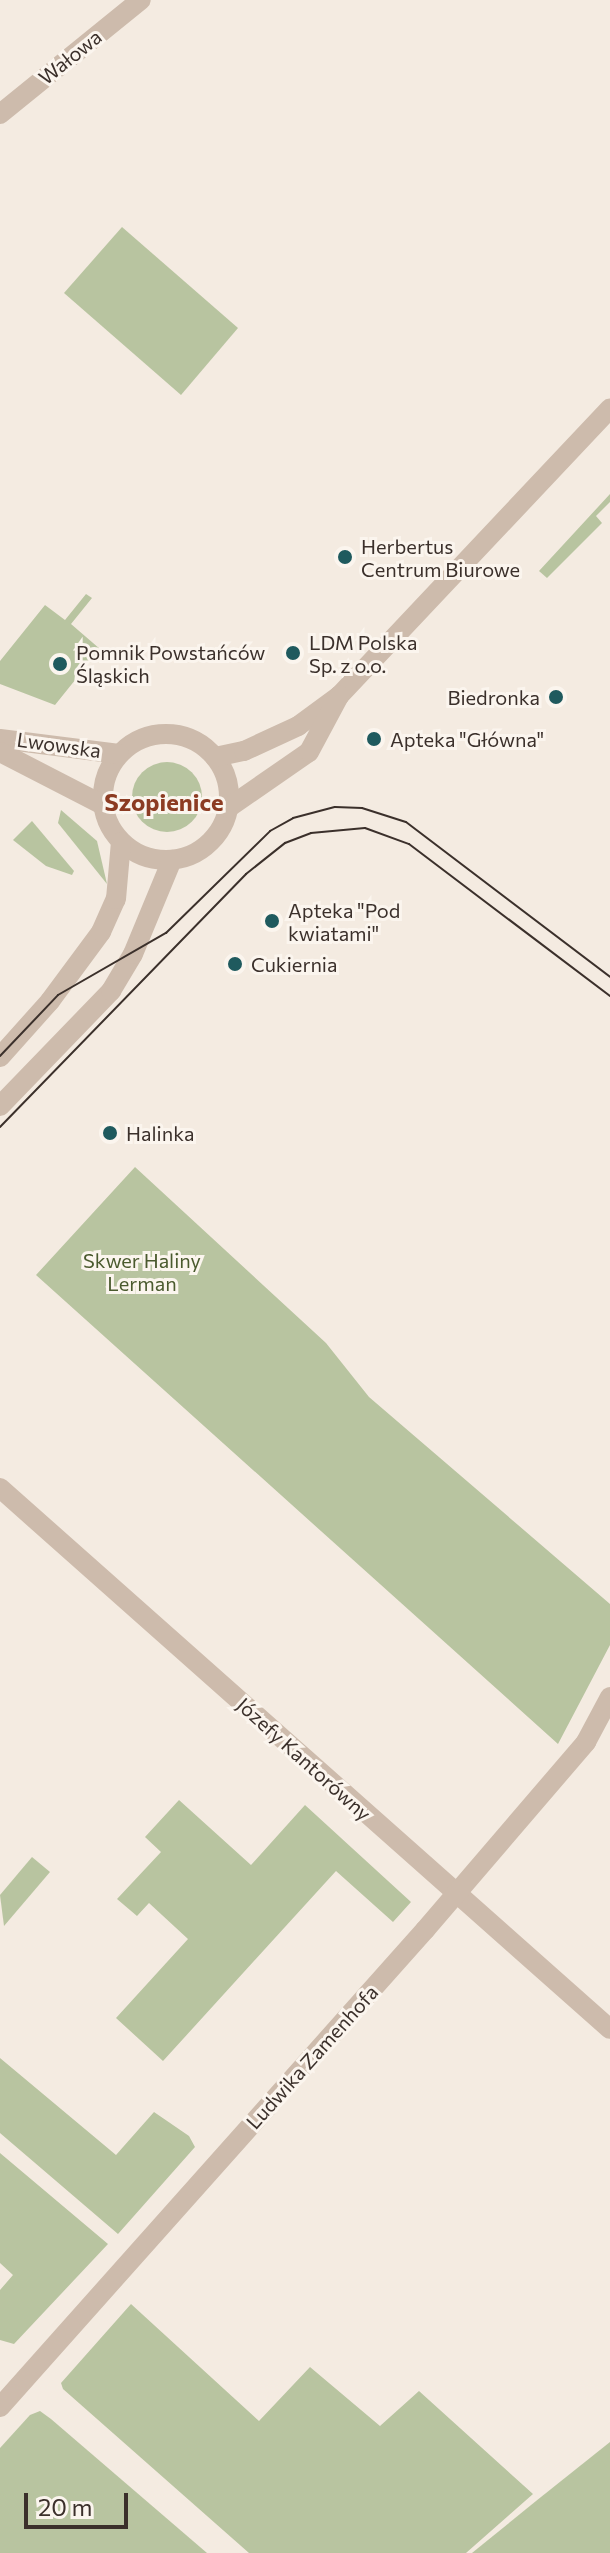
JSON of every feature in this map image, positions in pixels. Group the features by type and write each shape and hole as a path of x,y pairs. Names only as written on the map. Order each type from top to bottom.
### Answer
{"street":[{"name":"Wałowa","path":"0,114 141,0"},
{"path":"215,757 275,738 339,696 610,408"},
{"path":"228,808 309,752 339,696"},
{"path":"0,1057 50,1001 101,932 116,899 121,842 103,805 109,769 119,754 146,736 174,734 197,742 215,757 227,781 228,808 223,823 203,848 172,860 145,857 121,842"},
{"name":"Lwowska","path":"0,739 119,754"},
{"name":"Lwowska","path":"0,752 103,805"},
{"path":"0,1106 111,991 133,954 172,860"},
{"name":"Józefy Kantorówny","path":"0,1488 610,2029"},
{"name":"Ludwika Zamenhofa","path":"4,2393 456,1894 586,1742 610,1697"}],"green space":[{"path":"122,227 238,328 181,395 64,293"},
{"path":"610,494 610,502 596,516 602,523 547,578 539,571"},
{"path":"86,594 92,598 71,624 100,649 55,705 0,684 0,661 45,605 65,620"},
{"path":"167,762 192,772 202,797 192,822 167,832 142,822 132,797 142,772"},
{"path":"61,810 97,841 107,884 58,823"},
{"path":"32,821 74,871 72,875 46,866 13,840"},
{"name":"Skwer Haliny Lerman","path":"135,1167 326,1343 369,1397 610,1604 610,1645 558,1744 36,1275"},
{"path":"179,1800 251,1865 305,1805 411,1902 393,1922 336,1871 163,2061 116,2018 188,1939 149,1903 137,1916 117,1899 161,1852 145,1837"},
{"path":"32,1857 50,1872 4,1926 0,1895"},
{"path":"0,2058 116,2155 154,2112 189,2136 195,2147 118,2234 0,2133"},
{"path":"0,2153 108,2244 14,2344 0,2340 0,2290 13,2275 0,2263"},
{"path":"131,2304 259,2421 310,2367 380,2426 419,2391 533,2494 466,2553 249,2553 63,2389 61,2383"},
{"path":"40,2411 207,2553 0,2553 0,2448 30,2415"},
{"path":"610,2442 610,2553 472,2553 536,2501"}],"tram line":[{"path":"0,1056 58,995 166,933 270,831 293,818 335,807 362,808 406,822 610,977"},
{"path":"0,1127 246,874 285,843 311,833 365,828 409,844 610,996"}],"place":[{"name":"Herbertus Centrum Biurowe","path":"345,557"},
{"name":"LDM Polska Sp. z o.o.","path":"293,653"},
{"name":"Pomnik Powstańców Śląskich","path":"60,664"},
{"name":"Biedronka","path":"556,697"},
{"name":"Apteka \"Główna\"","path":"374,739"},
{"name":"Apteka \"Pod kwiatami\"","path":"272,921"},
{"name":"Cukiernia","path":"235,964"},
{"name":"Halinka","path":"110,1133"}],"district":[{"name":"Szopienice","path":"164,802"}]}
